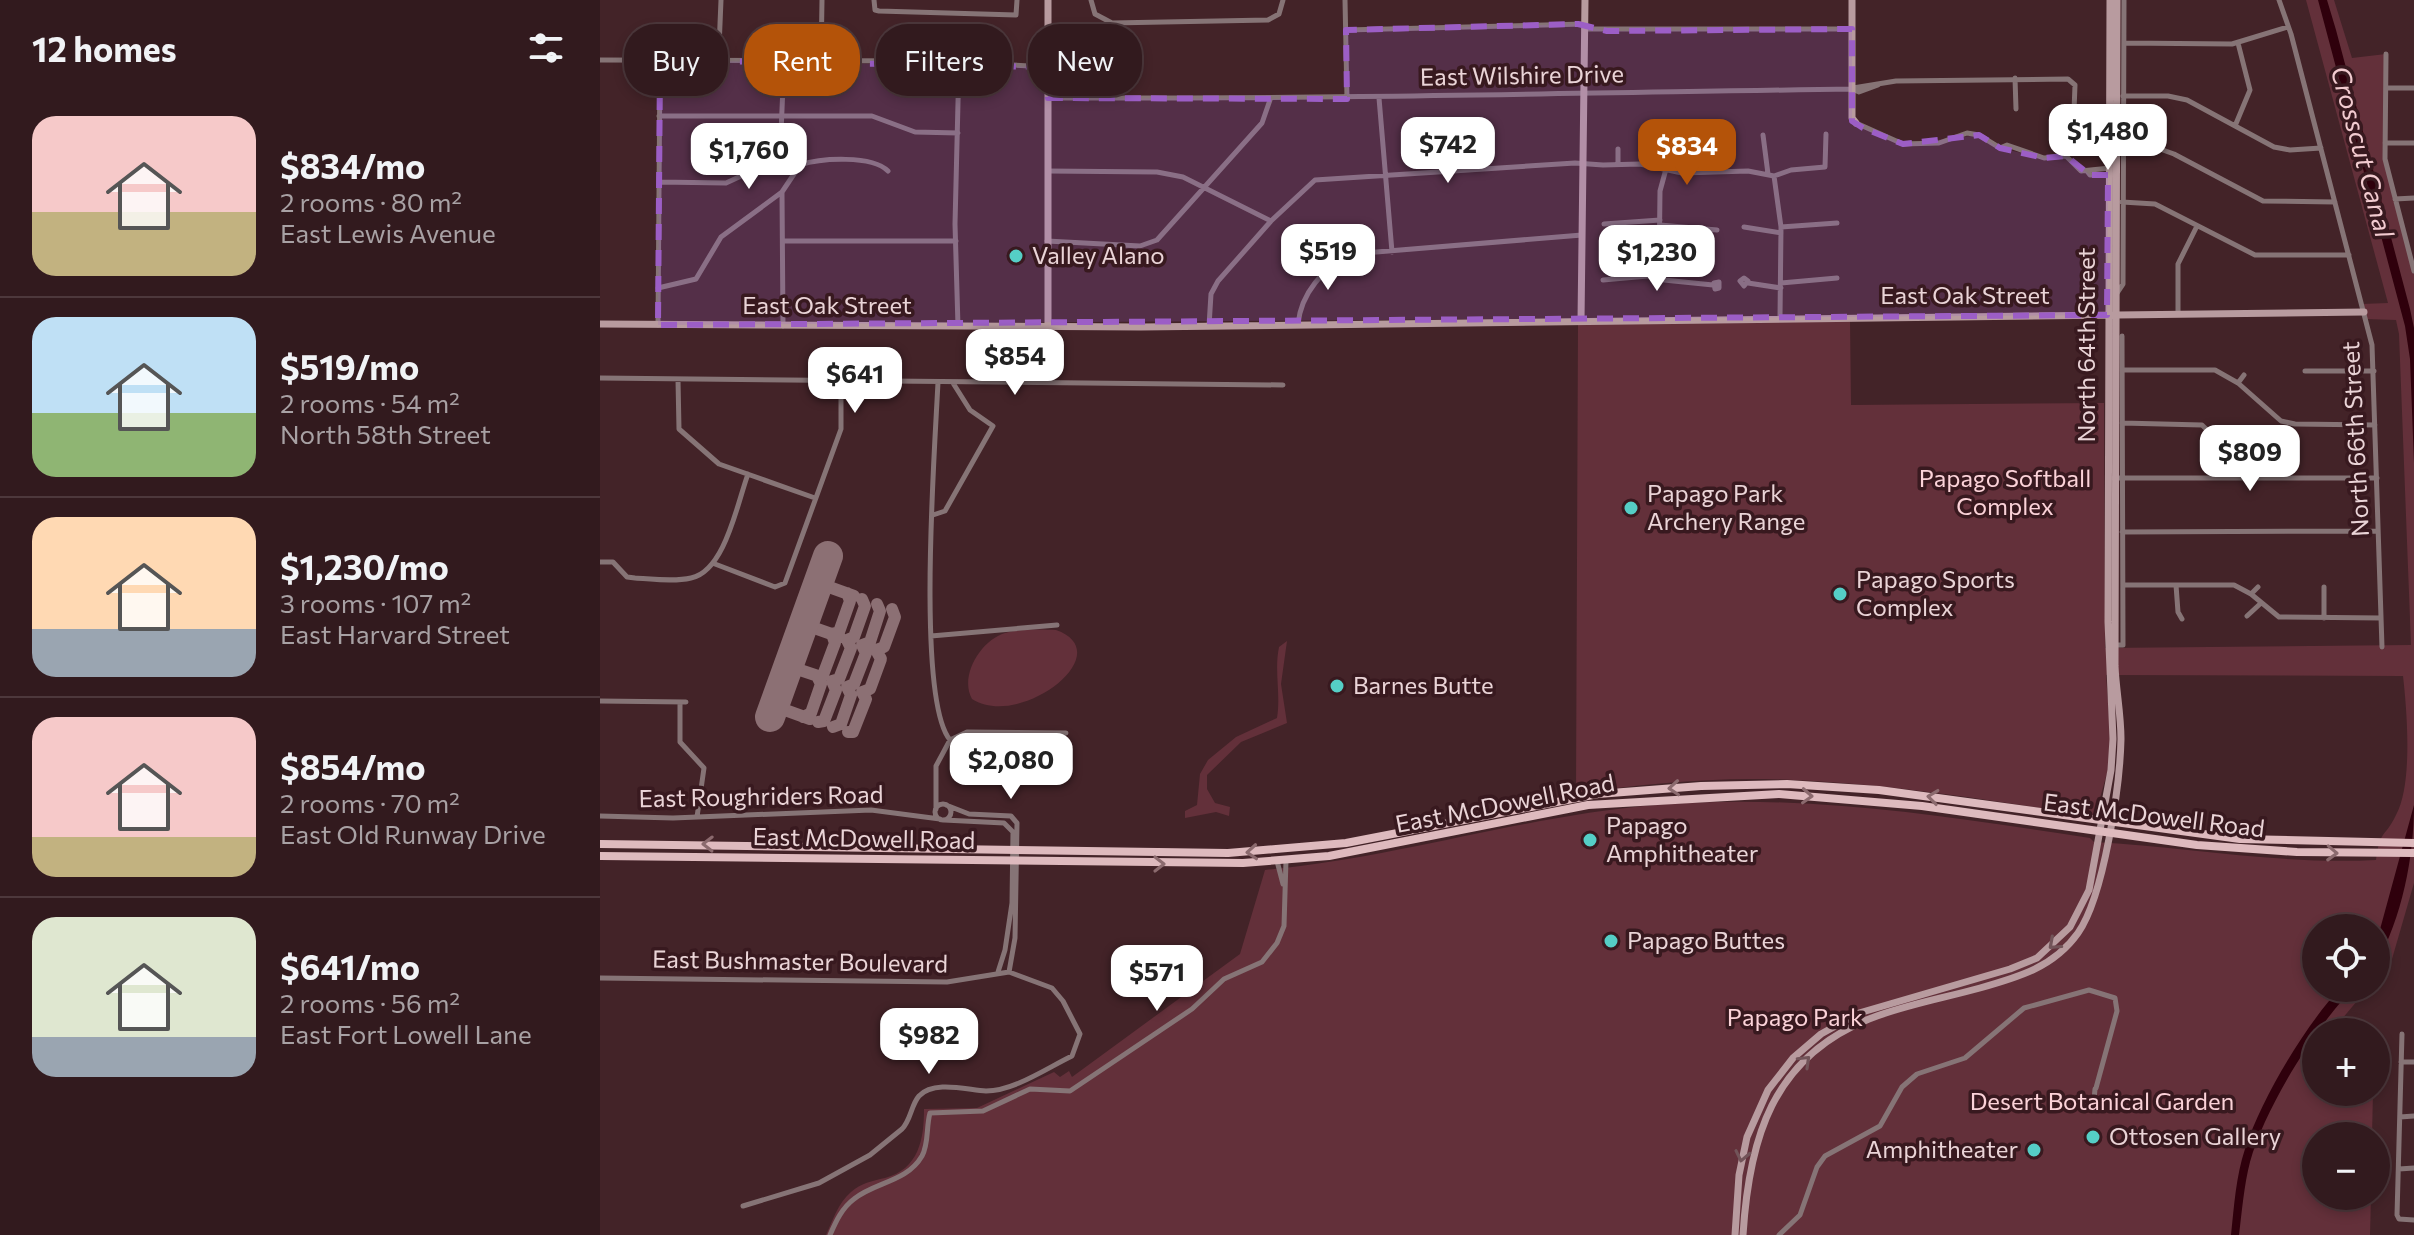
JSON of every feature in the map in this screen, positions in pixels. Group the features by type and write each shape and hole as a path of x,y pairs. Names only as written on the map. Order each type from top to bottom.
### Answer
{"main road":[{"name":"East McDowell Road","path":"600,844 1015,857 1228,853 1344,844 1572,798 1701,786 1805,785 1879,790 2106,822 2265,840 2414,843"},
{"name":"East McDowell Road","path":"600,856 1282,861 1395,845 1588,805 1728,795 1865,800 2215,846 2307,852 2413,853"},
{"path":"2215,846 2254,845 2265,840 2307,852"},
{"path":"1282,861 1286,853 1339,848 1344,844"}],"street":[{"path":"720,24 721,0"},
{"path":"822,0 822,24"},
{"path":"874,0 875,10 1016,15 1017,0"},
{"path":"1048,0 1048,24"},
{"path":"1091,0 1095,14 1112,23 1263,21 1279,14 1283,0"},
{"path":"1345,0 1347,99"},
{"path":"1581,321 1585,0"},
{"path":"1852,0 1852,118 1856,123 1903,144 1939,143 1967,133 1979,135 2000,148 2007,145 2044,158 2066,156 2081,171 2112,171"},
{"name":"North 64th Street","path":"2110,0 2113,43 2108,645 2117,721"},
{"name":"North 64th Street","path":"2113,43 2117,0"},
{"name":"North 64th Street","path":"2114,297 2123,284 2124,0"},
{"name":"North 66th Street","path":"2279,0 2364,312 2374,371 2382,647"},
{"path":"1346,30 1584,26 1852,29"},
{"path":"2113,43 2238,43 2288,27"},
{"path":"2235,126 2250,90 2238,43"},
{"path":"2386,54 2386,164 2414,271"},
{"path":"600,60 624,60"},
{"path":"2015,78 2016,109"},
{"name":"East Wilshire Drive","path":"1048,98 1270,100 1584,92 1852,89 1859,92 1878,85 2015,78 2073,80 2074,111"},
{"path":"2386,88 2414,88"},
{"path":"658,325 659,96"},
{"path":"659,182 716,183 740,179 752,171 778,139 783,96"},
{"path":"958,327 959,96"},
{"path":"2123,96 2187,100 2274,147 2321,148"},
{"path":"1048,98 1048,327"},
{"path":"1379,98 1392,252"},
{"path":"1047,241 1140,246 1157,240 1262,123 1270,100"},
{"path":"659,116 877,116 915,132 958,133"},
{"path":"1209,326 1211,294 1218,281 1307,186 1326,177 1583,163 1618,164 1682,173 1710,171 1771,175 1825,167 1826,134"},
{"path":"1705,135 1710,171"},
{"path":"1763,135 1781,230 1780,317"},
{"path":"2385,143 2414,143"},
{"path":"1618,149 1618,164"},
{"path":"2123,149 2160,149 2174,154 2263,201 2335,202"},
{"path":"658,288 696,279 721,237 782,192 803,163 869,163 881,165 888,171"},
{"path":"1666,169 1660,191 1659,275 1664,280 1713,285"},
{"path":"1048,171 1157,172 1183,177 1271,221"},
{"name":"North 64th Street","path":"2111,315 2114,297 2112,171"},
{"path":"782,192 783,326"},
{"path":"2395,199 2414,198"},
{"path":"2122,202 2155,204 2255,255 2349,255"},
{"path":"1604,224 1660,222 1717,230"},
{"path":"1744,227 1781,230 1837,223"},
{"path":"2178,314 2178,264 2197,226"},
{"path":"1298,324 1300,301 1336,261 1352,254 1582,235"},
{"path":"783,241 956,241"},
{"path":"1603,280 1659,275"},
{"path":"1748,283 1781,286 1837,278"},
{"name":"East Oak Street","path":"600,324 1209,326 2364,312"},
{"name":"North 64th Street","path":"2115,645 2123,645 2122,336"},
{"path":"2122,370 2215,370 2238,383 2274,417 2286,423 2375,425"},
{"path":"2305,371 2374,371"},
{"path":"2238,383 2244,375"},
{"path":"600,378 1283,385"},
{"path":"678,380 679,429 719,464 815,498"},
{"path":"715,564 782,586 841,429 841,382"},
{"path":"938,382 931,636 940,724 950,740"},
{"path":"933,515 945,511 993,426 970,410 953,383"},
{"path":"2122,423 2202,425 2237,458 2242,478"},
{"path":"600,562 613,562 627,577 635,578 688,579 706,572 715,564 748,474"},
{"path":"2111,478 2377,478"},
{"name":"North 64th Street","path":"2104,832 2119,765 2111,478"},
{"path":"2122,532 2378,531"},
{"path":"2123,585 2234,585 2251,594 2279,617 2381,618"},
{"path":"2176,585 2178,612 2182,619"},
{"path":"2251,594 2258,587"},
{"path":"2324,587 2324,618"},
{"path":"2247,616 2260,604"},
{"path":"931,636 1057,625"},
{"path":"600,701 683,702 680,742 702,762 704,768 697,817"},
{"path":"942,819 936,809 934,794 939,755 950,740 967,732 1066,733"},
{"path":"934,794 950,813 942,819"},
{"path":"923,818 946,805 969,814 1011,816 1018,826 1007,941 998,972"},
{"name":"East Roughriders Road","path":"600,816 697,817 871,810 942,819"},
{"path":"942,819 1010,825 1015,857 1015,938 1009,972"},
{"path":"1735,1235 1739,1175 1747,1137 1762,1101 1786,1066 1821,1034 1859,1013 2010,969 2044,953 2067,932 2083,907 2104,832"},
{"path":"1743,1235 1755,1143 1771,1105 1792,1074 1831,1040 1867,1020 2017,977 2051,960 2073,939 2089,913 2104,832"},
{"path":"830,1235 839,1215 853,1200 898,1178 916,1163 926,1146 930,1113 962,1113 991,1108 1030,1089 1063,1092 1078,1087 1192,1009 1224,979 1262,962 1277,943 1284,926 1282,861"},
{"name":"East Bushmaster Boulevard","path":"600,978 947,982 1009,972 1046,985 1063,1001 1080,1034 1072,1056 997,1090 953,1087 924,1093 918,1097 909,1122 850,1168 787,1195 743,1206"},
{"path":"1779,1235 1803,1211 1817,1167 1825,1156 1880,1126 1902,1087 1917,1074 1965,1058 2024,1008 2089,990 2108,993 2115,998 2117,1011 2095,1089 2094,1100 2099,1104"},
{"path":"2402,1034 2399,1219 2414,1220"},
{"path":"2401,1062 2414,1062"},
{"path":"2400,1117 2414,1116"},
{"path":"2399,1169 2414,1168"}],"highlighted area":[{"path":"1578,24 1607,31 1852,29 1852,121 1863,128 1903,144 1979,135 2000,148 2044,158 2066,156 2090,175 2108,175 2107,315 658,325 660,60 1048,67 1048,98 1347,99 1346,30"}],"green space":[{"name":"Papago Park","path":"2306,0 2334,0 2352,58 2386,54 2385,159 2414,271 2414,883 2390,962 2390,914 2302,914 2302,1002 2356,1002 2343,1018 2302,1018 2302,1106 2373,1106 2372,1122 2302,1122 2302,1210 2371,1210 2370,1235 826,1235 846,1196 863,1184 896,1174 912,1160 921,1142 924,1109 977,1108 1054,1072 1060,1077 1069,1071 1072,1077 1240,954 1265,870 1363,856 1606,810 1711,802 1820,804 1981,822 2090,838 2094,842 2270,858 2376,860 2379,843 2396,815 2405,785 2407,747 2403,676 2106,675 2111,742 2109,766 2095,816 1930,792 1806,781 1693,781 1576,793 1578,324 1850,320 1851,405 2104,403 2105,648 2411,645 2399,334 2396,320 2366,319 2362,304 2388,303"},
{"path":"1056,630 1073,641 1077,655 1071,670 1056,685 1037,697 1015,705 992,706 972,699 968,680 970,670 988,643 1005,633"},
{"path":"1287,641 1281,684 1287,723 1241,742 1207,775 1207,789 1215,803 1230,807 1229,816 1216,812 1185,818 1185,811 1197,805 1200,774 1208,760 1236,737 1277,718 1279,647"}],"water":[{"name":"Crosscut Canal","path":"2318,0 2327,0 2336,30 2414,328 2414,463 2410,359 2405,326"},
{"path":"2414,805 2405,887 2390,934 2390,914 2384,914"},
{"path":"2341,1002 2328,1018 2316,1018 2326,1004"},
{"path":"2302,1038 2302,1055 2267,1118 2250,1162 2239,1235 2231,1235 2239,1170 2245,1149 2285,1064"}],"taxiway":[{"path":"818,583 854,596"},
{"path":"803,717 811,713 821,684 817,676 823,675 835,643 832,634 839,632 850,601 847,593"},
{"path":"818,722 824,721 836,690 832,681 839,679 851,648 847,640 854,637 865,606 862,599"},
{"path":"833,727 841,724 851,695 847,687 854,684 866,653 862,645 870,642 880,611 877,604"},
{"path":"848,732 853,732 866,699 862,692 870,689 881,659 876,650 884,647 895,617 892,609"},
{"path":"803,624 840,637"},
{"path":"788,666 821,677"},
{"path":"774,706 810,719"}],"runway":[{"path":"770,717 828,556"}],"place":[{"name":"Valley Alano","path":"1016,256"},
{"name":"Papago Park Archery Range","path":"1631,508"},
{"name":"Papago Sports Complex","path":"1840,594"},
{"name":"Barnes Butte","path":"1337,686"},
{"name":"Papago Amphitheater","path":"1590,840"},
{"name":"Papago Buttes","path":"1611,941"},
{"name":"Ottosen Gallery","path":"2093,1137"},
{"name":"Amphitheater","path":"2034,1150"}],"park label":[{"name":"Papago Softball Complex","path":"2005,493"},
{"name":"Desert Botanical Garden","path":"2102,1102"}]}
